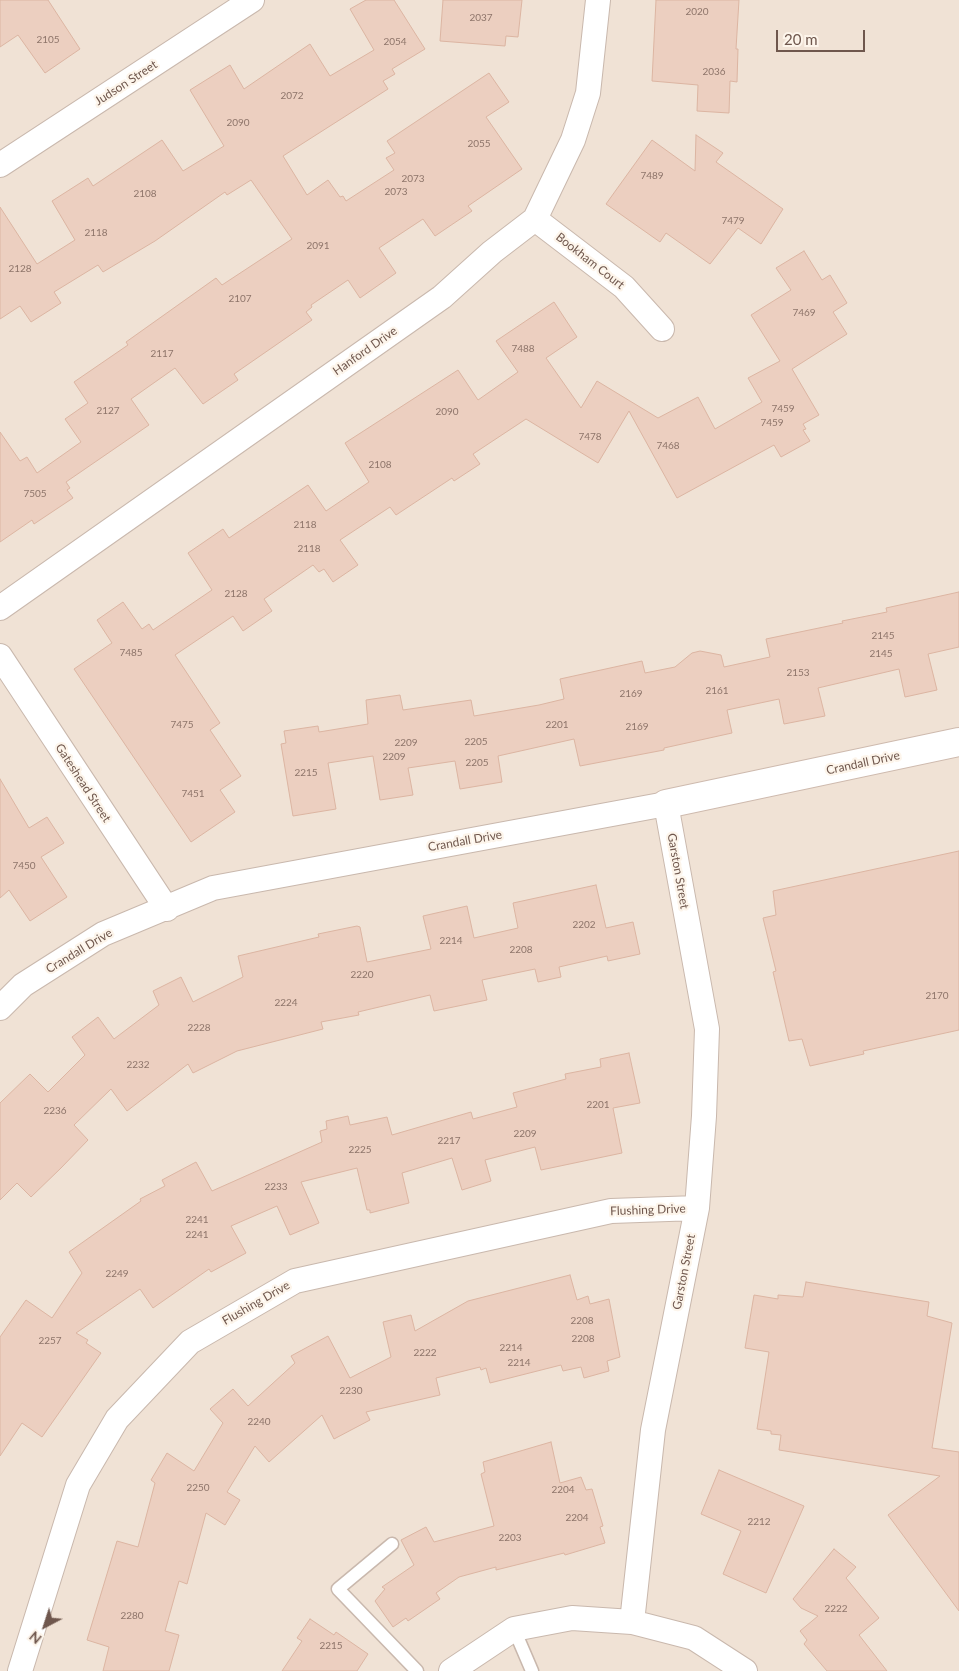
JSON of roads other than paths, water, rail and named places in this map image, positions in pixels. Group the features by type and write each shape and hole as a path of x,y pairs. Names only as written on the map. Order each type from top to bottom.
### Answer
{"street":[{"name":"Judson Street","path":"0,165 252,0"},
{"name":"Hanford Drive","path":"0,608 442,297 492,252 535,219 573,140 588,93 598,0"},
{"name":"Bookham Court","path":"535,219 624,287 662,329"},
{"name":"Gateshead Street","path":"0,656 167,909"},
{"name":"Crandall Drive","path":"0,1008 23,985 103,934 167,909 213,888 666,804 959,742"},
{"name":"Garston Street","path":"632,1622 653,1430 697,1208 704,1116 707,1029 666,804"},
{"name":"Flushing Drive","path":"20,1671 78,1485 117,1419 190,1342 295,1280 610,1211 697,1208"},
{"path":"451,1671 514,1629 572,1618 632,1622 694,1638 745,1671"}],"lane":[{"path":"392,1544 338,1589 417,1671"},
{"path":"514,1629 532,1671"}]}
